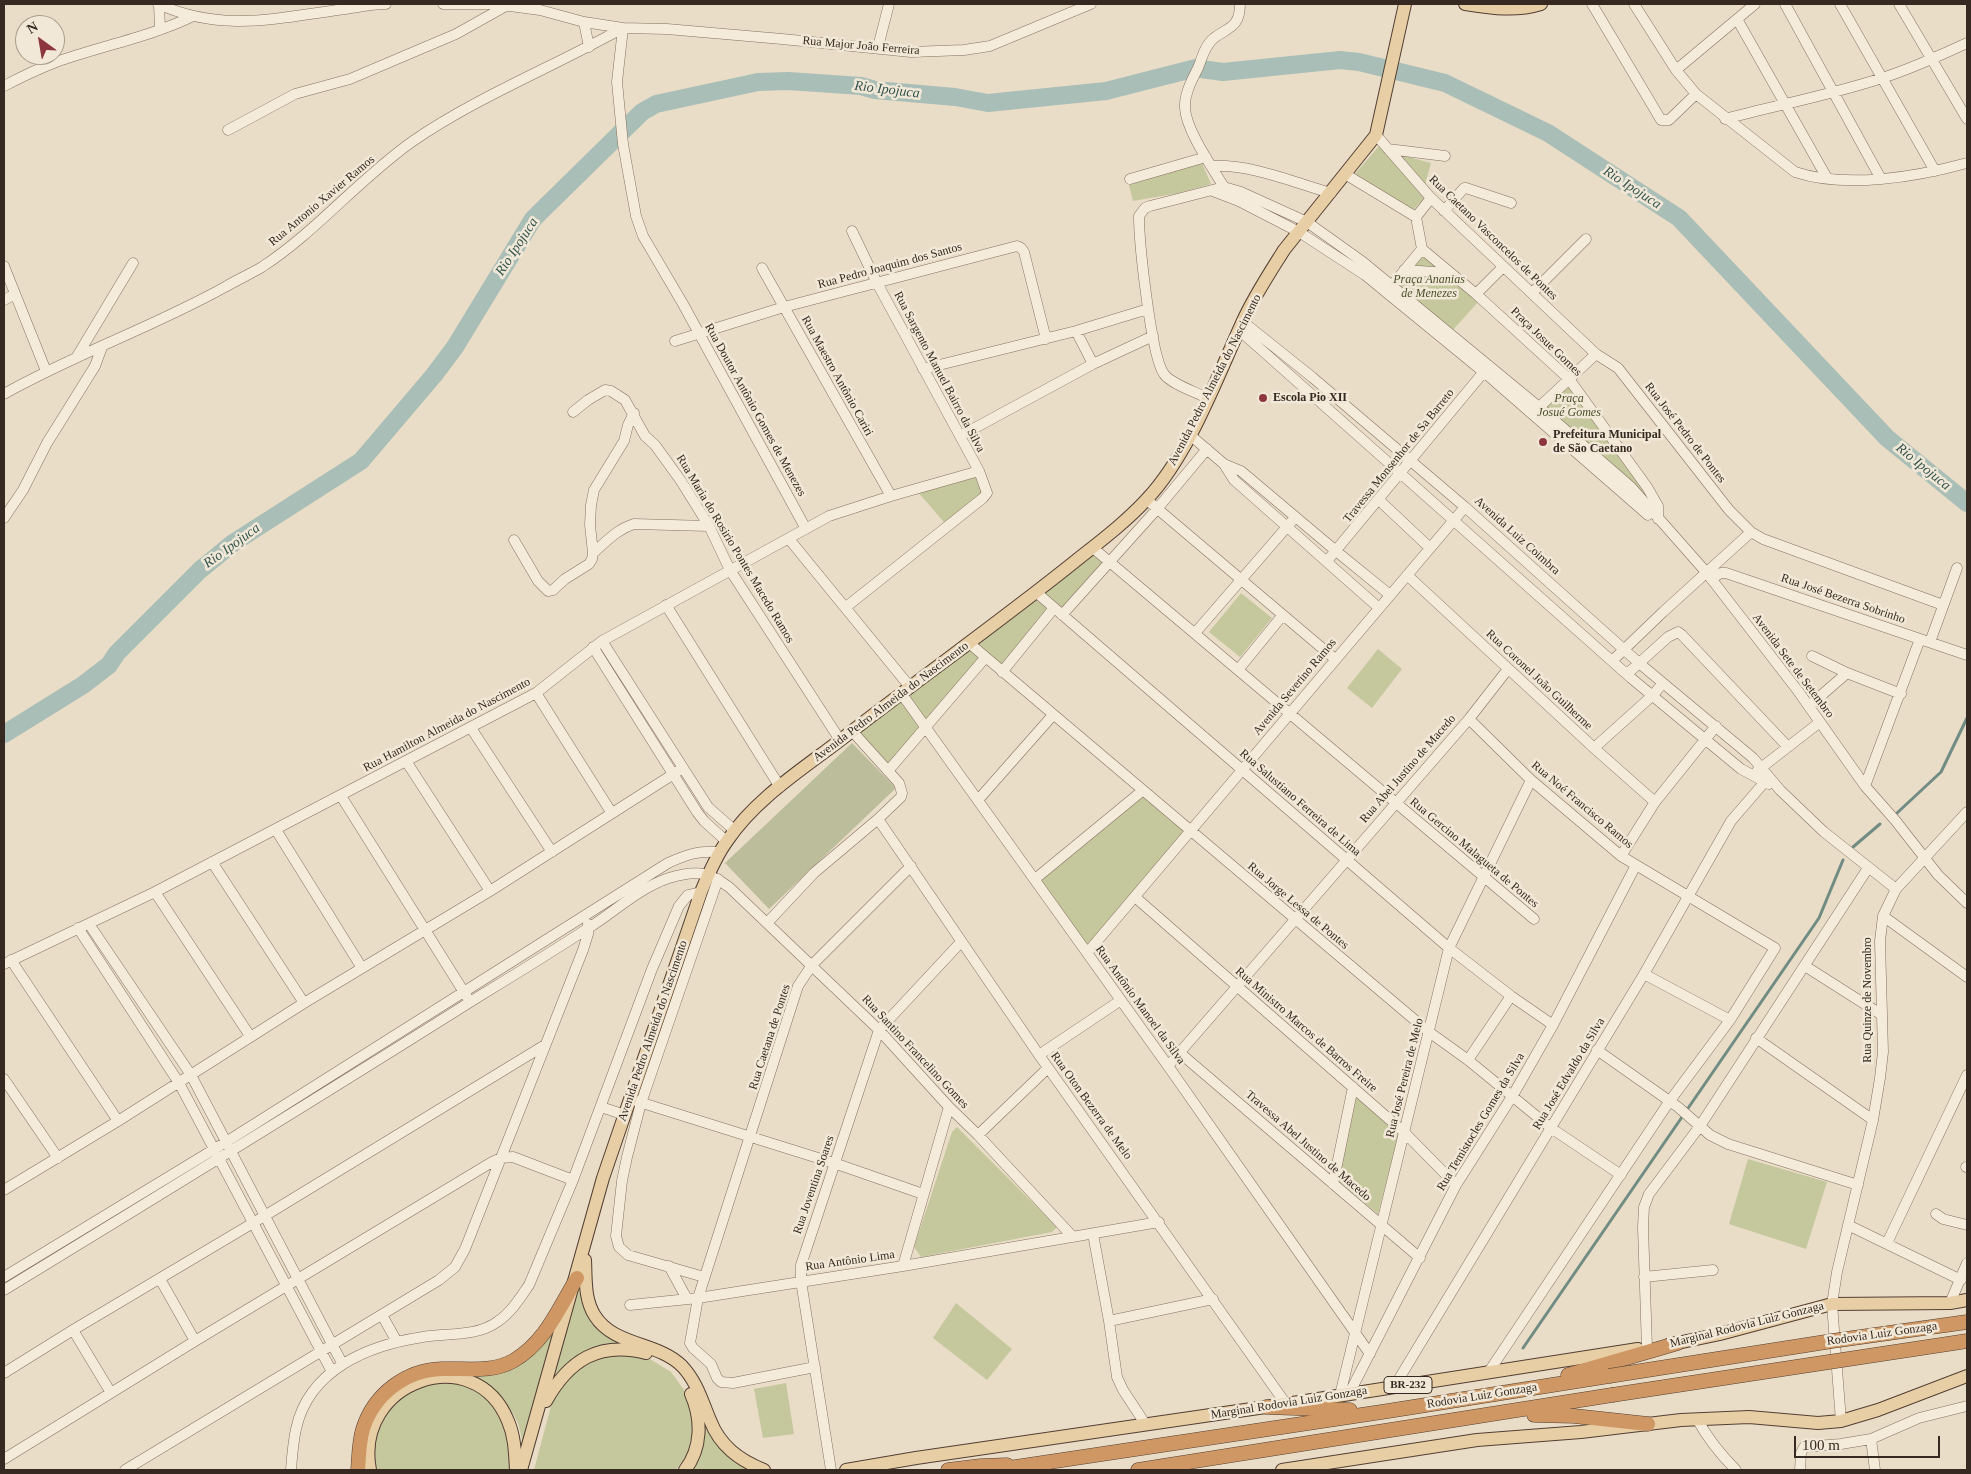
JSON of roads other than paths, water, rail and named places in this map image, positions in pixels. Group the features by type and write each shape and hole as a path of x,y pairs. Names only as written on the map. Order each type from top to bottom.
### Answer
{"highway":[{"path":"358,1470 362,1430 376,1403 386,1392 418,1372 484,1369 504,1365 514,1360 533,1346 548,1329 577,1278"},
{"name":"Rodovia Luiz Gonzaga","path":"996,1470 1832,1341 1967,1322"},
{"name":"Rodovia Luiz Gonzaga","path":"1138,1470 1967,1340"},
{"path":"1482,1396 1516,1384 1567,1375 1678,1343"},
{"path":"1266,1407 1388,1411"},
{"path":"1464,1418 1479,1420 1543,1414 1648,1424"},
{"path":"948,1470 992,1465 1020,1466"}],"main road":[{"path":"1376,135 1405,4"},
{"path":"1465,4 1516,9 1541,4"},
{"name":"Avenida Pedro Almeida do Nascimento","path":"535,1421 577,1278 603,1178 625,1115 636,1101 701,892 713,876 720,852 730,836 746,817 780,787 906,690 1037,593 1093,548 1147,500 1166,475 1190,435 1241,326 1272,270 1303,227 1376,135"},
{"path":"585,1249 588,1297 595,1316 600,1323 616,1335 658,1350 675,1360 694,1382 722,1442 738,1458 764,1470"},
{"name":"Marginal Rodovia Luiz Gonzaga","path":"846,1470 1678,1343 1720,1334 1832,1304 1950,1303 1967,1300"},
{"path":"521,1470 535,1421 553,1388 563,1375 582,1359 604,1350 618,1349 646,1354 659,1360 674,1371 686,1385 695,1402 699,1421 697,1445 693,1457 685,1470"},
{"path":"1282,1470 1477,1440 1582,1432 1697,1419 1749,1417 1818,1423 1841,1421 1878,1410 1967,1376"},
{"path":"370,1470 368,1452 372,1430 378,1415 388,1402 418,1381 448,1378 470,1383 489,1394 498,1404 508,1421 512,1433 516,1470"}],"street":[{"path":"160,29 158,4 192,17 244,22 386,4"},
{"name":"Rua Major João Ferreira","path":"443,4 499,5 532,9 584,22 622,28 667,29 878,47 911,52 964,50 990,46 1091,4"},
{"path":"532,9 543,4"},
{"path":"878,47 889,4"},
{"path":"1224,191 1187,121 1184,107 1186,94 1207,45 1214,38 1233,26 1238,17 1240,4"},
{"path":"1592,4 1661,120 1676,114 1696,94"},
{"path":"1634,4 1676,70 1696,94 1725,119 1795,172 1807,176 1827,178 1881,179 1935,172 1967,163"},
{"path":"1676,70 1755,4"},
{"path":"1785,4 1835,92 1881,179"},
{"path":"1840,4 1935,172"},
{"path":"1899,4 1931,60 1963,103 1967,119"},
{"path":"228,130 287,98 350,79 456,34 499,5"},
{"path":"4,86 58,62 192,17"},
{"path":"1737,19 1827,178"},
{"path":"584,22 589,47"},
{"name":"Rua Antonio Xavier Ramos","path":"4,394 46,371 157,323 261,267 302,237 411,142 474,103 589,47 622,28"},
{"name":"Rua Doutor Antônio Gomes de Menezes","path":"622,28 617,82 623,144 636,216 643,236 683,304 806,529"},
{"path":"1725,119 1883,78 1931,60 1967,43"},
{"name":"Rua Caetano Vasconcelos de Pontes","path":"1376,135 1444,211 1596,354"},
{"path":"1388,149 1445,156"},
{"path":"1130,179 1209,161 1258,171 1331,193"},
{"path":"1344,174 1416,217 1422,249 1389,289"},
{"path":"1444,211 1466,188 1511,203"},
{"name":"Avenida Sete de Setembro","path":"1148,309 1139,220 1140,212 1150,206 1212,191 1224,191 1303,227 1361,267 1536,410 1616,480 1668,531 1709,576 1809,706 1865,786 1895,820 1923,858 1967,903"},
{"path":"1416,217 1431,198"},
{"name":"Rua Sargento Manuel Bairro da Silva","path":"846,607 987,493 960,436 877,282 852,231"},
{"path":"1532,292 1586,239"},
{"name":"Rua Pedro Joaquim dos Santos","path":"675,341 698,332 784,306 1017,246 1024,252 1046,339"},
{"name":"Praça Josue Gomes","path":"1422,249 1476,294 1568,379 1634,466 1655,498 1657,520"},
{"path":"76,358 133,263"},
{"path":"4,266 46,371"},
{"path":"1476,294 1503,266"},
{"name":"Rua Maestro Antônio Cariri","path":"762,268 891,496"},
{"path":"1404,270 1450,273"},
{"path":"4,300 15,294"},
{"path":"923,369 1046,339 1148,309 1159,365 1166,376 1207,398"},
{"path":"1241,326 1304,388 1627,674 1741,769 1767,779"},
{"name":"Avenida Luiz Coimbra","path":"1241,326 1312,377 1465,507 1639,663 1753,758 1761,767 1767,779 1824,832 1896,889"},
{"path":"1076,331 1093,364"},
{"path":"960,436 1093,364 1153,336"},
{"path":"4,518 23,490 47,443 95,366 102,347"},
{"path":"1536,410 1596,354"},
{"name":"Rua José Pedro de Pontes","path":"1596,354 1618,368 1730,510 1751,532"},
{"name":"Travessa Monsenhor de Sa Barreto","path":"1327,561 1380,500 1410,460 1487,369"},
{"path":"1304,388 1312,377"},
{"name":"Rua Maria do Rosirio Pontes Macedo Ramos","path":"573,412 605,390 625,400 634,413 645,436 655,445 670,465 709,526 730,570 840,740"},
{"path":"593,553 590,525 594,490 621,447 634,413"},
{"path":"1190,435 1224,464 1234,480 1379,608"},
{"path":"1002,672 1158,509 1207,449"},
{"path":"1224,464 1240,471 1390,595"},
{"path":"1616,480 1634,466"},
{"name":"Rua Hamilton Almeida do Nascimento","path":"8,962 154,892 472,728 536,693 598,644 806,529 836,514 978,471"},
{"path":"1147,500 1335,659"},
{"path":"1380,500 1430,548"},
{"name":"Avenida Severino Ramos","path":"1087,953 1465,507"},
{"path":"1195,633 1295,516"},
{"path":"514,540 538,581 548,591 553,590 565,579 588,564 593,553 617,532 634,524 709,526"},
{"path":"1612,661 1709,576 1751,532 1772,542 1943,605"},
{"path":"789,539 846,607 906,690"},
{"name":"Rua Gercino Malagueta de Pontes","path":"1093,548 1534,919"},
{"path":"1865,786 1901,694 1943,605 1958,568"},
{"name":"Rua José Bezerra Sobrinho","path":"1709,576 1726,573 1967,654"},
{"name":"Rua Coronel João Guilherme","path":"1407,575 1655,802"},
{"name":"Rua Salustiano Ferreira de Lima","path":"1037,593 1449,948 1511,996 1553,1025"},
{"path":"666,605 780,787"},
{"path":"1238,670 1282,616"},
{"path":"1627,674 1673,633 1678,632 1760,720 1788,747"},
{"path":"598,644 708,807 730,836"},
{"path":"598,644 672,774 704,821 730,836"},
{"name":"Rua Jorge Lessa de Pontes","path":"969,644 1429,1032 1468,1060 1551,1128 1621,1176"},
{"path":"1812,656 1847,673 1901,694"},
{"path":"888,771 986,658"},
{"name":"Rua Abel Justino de Macedo","path":"1168,1066 1469,719 1508,669"},
{"path":"1809,706 1847,673"},
{"path":"1594,748 1653,695 1663,683"},
{"name":"Rua Antônio Manoel da Silva","path":"906,690 926,728 1168,1066 1370,1354"},
{"path":"536,693 611,812"},
{"path":"978,800 1053,715"},
{"name":"Rua Noé Francisco Ramos","path":"1469,719 1531,780 1621,856 1775,948 1730,1020"},
{"path":"1753,775 1820,722"},
{"path":"1621,856 1655,802 1716,726"},
{"path":"472,728 552,852"},
{"path":"767,923 814,873 898,802 902,793 901,788 888,771 852,731"},
{"path":"406,761 490,892"},
{"path":"4,1190 179,1083 250,1036 425,929 490,892 611,812 683,768"},
{"name":"Rua José Edvaldo da Silva","path":"1394,1387 1644,974 1731,821 1767,779"},
{"name":"Rua José Pereira de Melo","path":"1345,1394 1355,1333 1449,948 1531,780"},
{"path":"1035,879 1142,791"},
{"path":"341,796 471,1002"},
{"name":"Rua Quinze de Novembro","path":"1841,1421 1832,1304 1837,1272 1873,1120 1883,1052 1880,942 1883,916 1896,889 1967,812"},
{"name":"Rua Oton Bezerra de Melo","path":"878,819 1048,1068 1159,1222 1286,1404"},
{"path":"276,830 362,968"},
{"path":"4,1290 220,1159 229,1147 668,863 688,854 720,852"},
{"path":"212,862 304,1003"},
{"name":"Rua Caetana de Pontes","path":"815,1367 733,1383 721,1382 710,1364 691,1346 698,1298 798,986 812,965 911,866"},
{"name":"Rua Temistocles Gomes da Silva","path":"1345,1394 1370,1354 1456,1185 1553,1025 1636,866"},
{"path":"1647,1348 1644,1207 1648,1194 1805,966 1868,868"},
{"path":"4,1277 215,1149 229,1147 471,1002 589,928 646,889 668,878 683,874 713,876 636,1101 622,1181 616,1236 619,1247 628,1255 704,1277"},
{"name":"Rua Santino Francelino Gomes","path":"713,876 750,905 879,1030 949,1107 978,1135 1073,1237"},
{"path":"154,892 250,1036"},
{"path":"291,1470 296,1427 305,1404 314,1390 332,1370 342,1363 397,1342 481,1330 497,1322 511,1310 529,1285 573,1180 652,969 679,906 688,895 701,892"},
{"name":"Rua Ministro Marcos de Barros Freire","path":"1135,897 1404,1133 1456,1185"},
{"path":"125,1470 439,1280 455,1266 465,1250 584,950 589,928 586,916"},
{"path":"1883,916 1967,977"},
{"path":"89,924 190,1076 342,1363"},
{"path":"78,928 179,1083 332,1370"},
{"name":"Rua Joventina Soares","path":"831,1470 801,1281 801,1264 879,1030 961,942"},
{"path":"8,962 118,1121"},
{"path":"1805,966 1882,1015"},
{"path":"1488,1372 1730,1020 1644,974"},
{"path":"1468,1060 1511,996"},
{"path":"1039,1055 1121,1000"},
{"path":"1756,1038 1873,1120"},
{"path":"4,1373 545,1045"},
{"path":"1597,1050 1674,1104 1710,1134 1728,1144 1858,1185"},
{"name":"Travessa Abel Justino de Macedo","path":"1180,1053 1420,1258"},
{"path":"978,1135 1048,1068"},
{"path":"1887,1243 1967,1075"},
{"path":"4,1079 58,1158"},
{"path":"1333,1184 1352,1087"},
{"path":"636,1101 834,1163 923,1194"},
{"path":"601,1107 625,1115"},
{"path":"903,1266 949,1107"},
{"path":"4,1459 194,1341 287,1287 482,1168 502,1158 519,1159 573,1180"},
{"path":"1936,1214 1942,1219 1967,1224"},
{"name":"Rua Antônio Lima","path":"630,1305 698,1298 903,1266 1159,1222"},
{"path":"1848,1225 1961,1280"},
{"path":"1093,1234 1117,1377 1123,1390 1146,1425"},
{"path":"1950,1303 1967,1263"},
{"path":"669,1266 686,1299"},
{"path":"1644,1277 1713,1270"},
{"path":"160,1279 194,1341"},
{"path":"1109,1321 1213,1299"},
{"path":"382,1315 397,1342"},
{"path":"73,1330 111,1393"},
{"path":"1800,1470 1801,1453 1804,1447 1871,1439 1920,1418 1967,1406"},
{"path":"1697,1419 1712,1444 1736,1470"},
{"path":"1871,1439 1875,1470"}],"waterway":[{"name":"Rio Ipojuca","path":"1201,69 1223,72 1340,60 1359,62 1445,83 1548,133 1679,218 1887,438 1967,503"},
{"name":"Rio Ipojuca","path":"4,734 83,685 109,665 117,653 200,570 233,543 361,461 434,375 455,347 533,219 642,112 656,104 758,82 788,81 861,86 875,90 955,97 988,103 1106,91 1196,68"},
{"path":"1897,813 1941,772 1967,718"},
{"path":"1853,847 1880,824"},
{"path":"1523,1348 1819,918 1843,860"}],"place":[{"name":"Escola Pio XII","path":"1263,398"},
{"name":"Prefeitura Municipal de São Caetano","path":"1543,442"}],"park label":[{"name":"Praça Ananias de Menezes","path":"1429,287"},
{"name":"Praça Josué Gomes","path":"1569,406"}]}
